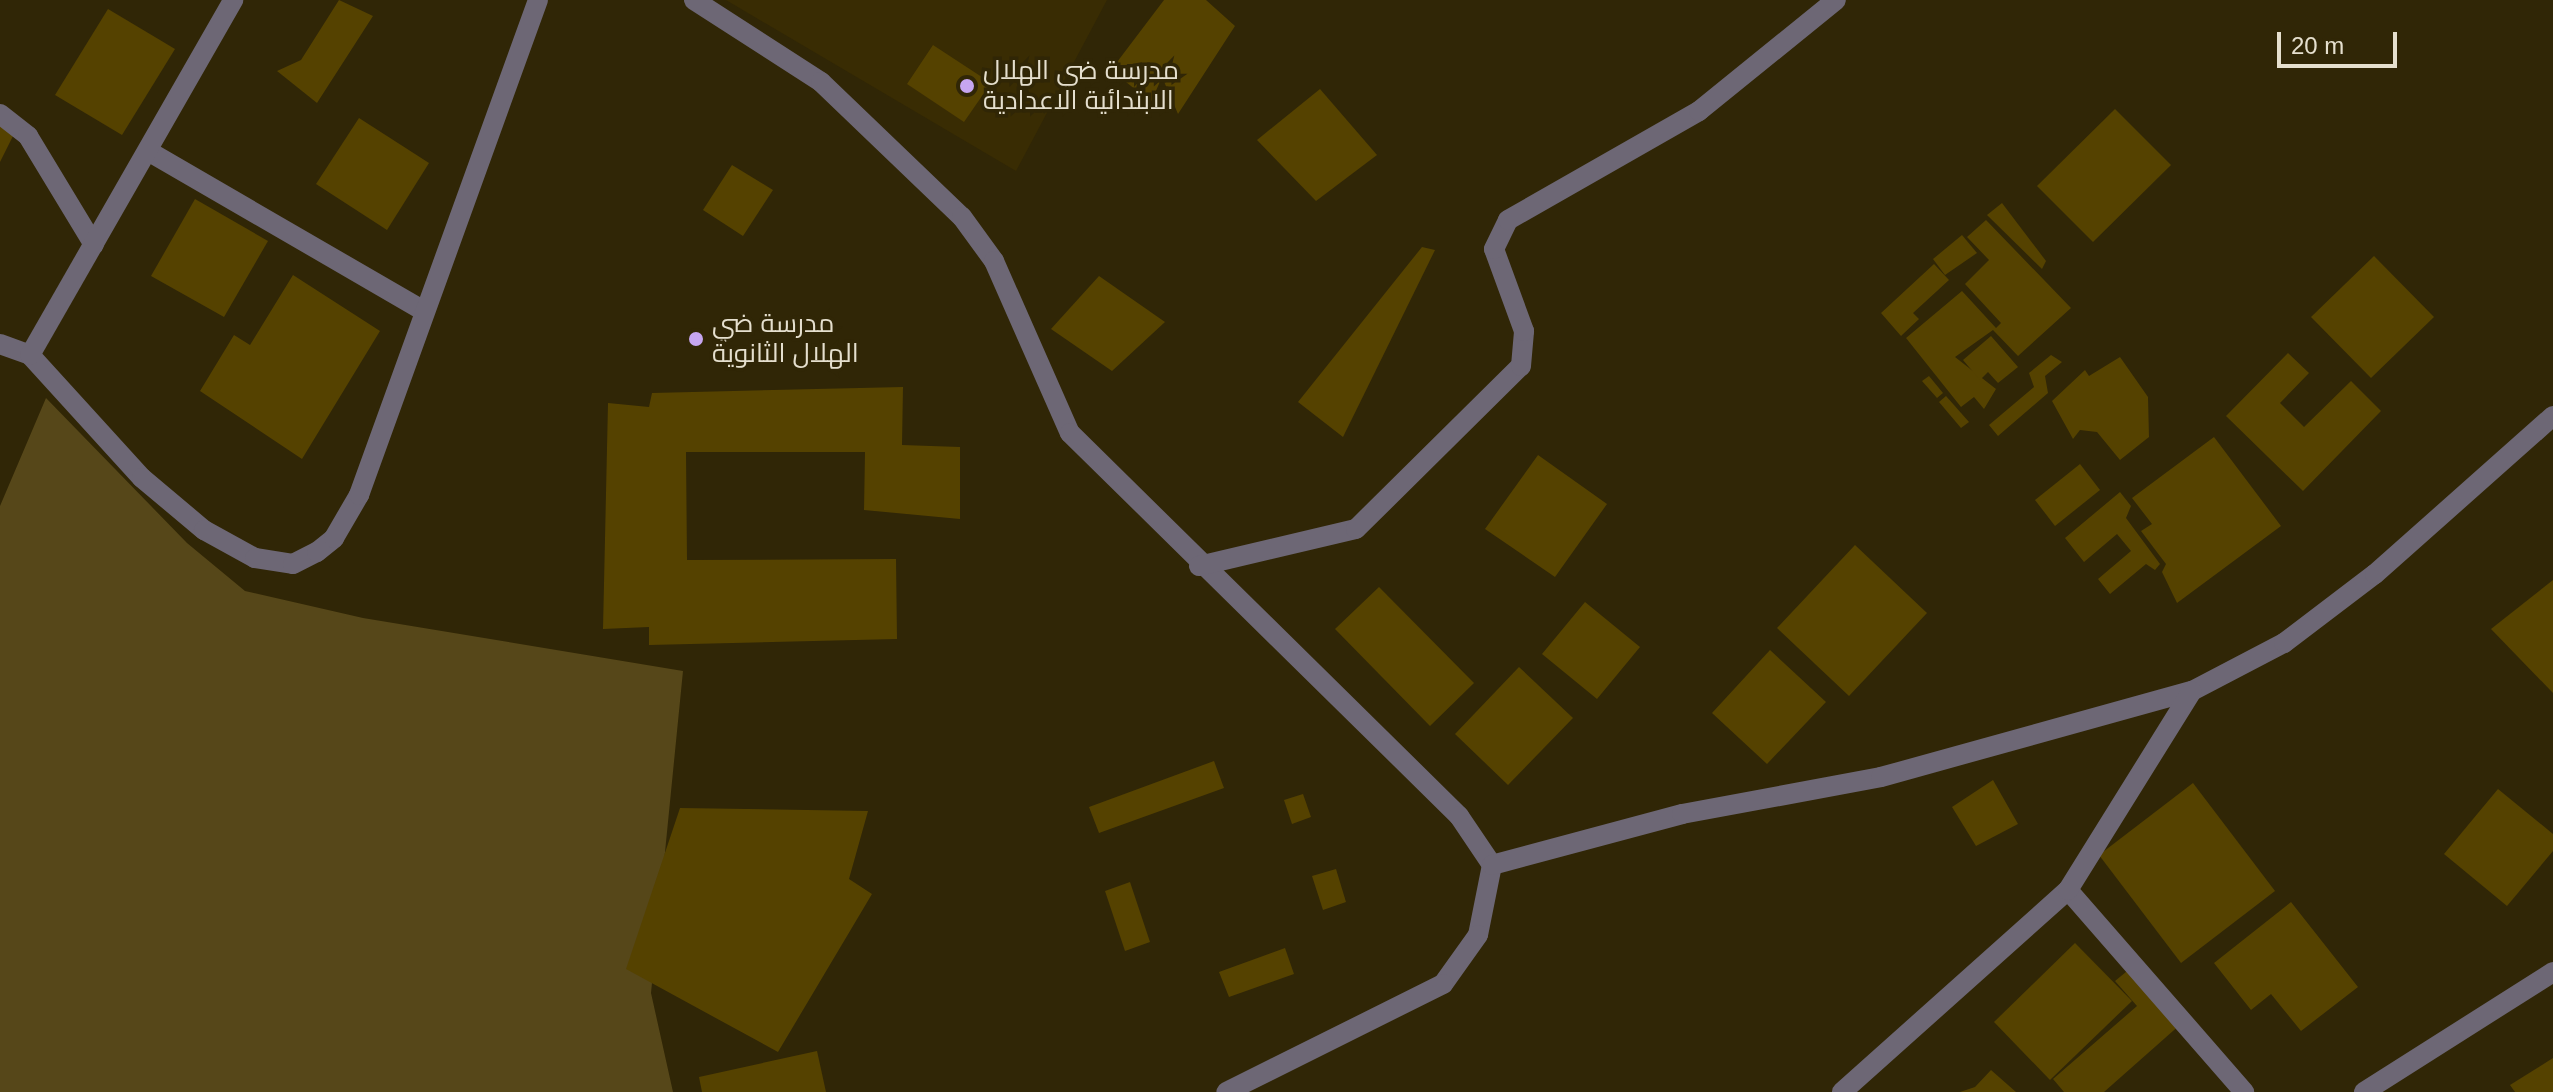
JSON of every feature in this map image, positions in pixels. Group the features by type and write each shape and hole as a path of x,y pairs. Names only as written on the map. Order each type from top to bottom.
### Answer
{"street":[{"path":"30,355 233,0"},
{"path":"0,344 30,355 175,509 255,558 293,564 334,538 359,495 421,309 538,0"},
{"path":"694,0 821,82 962,217 994,261 1070,433 1199,566 1459,816 1492,865 1478,935 1443,984 1226,1092"},
{"path":"1199,566 1356,529 1521,366 1524,331 1494,249 1508,220 1699,111 1836,0"},
{"path":"0,114 28,136 94,245"},
{"path":"148,151 421,309"},
{"path":"1492,865 1682,814 1881,777 2192,691 2284,643 2330,608 2553,416"},
{"path":"1842,1092 2068,890 2192,691"},
{"path":"2068,890 2244,1092"},
{"path":"2364,1092 2553,972"}],"shaded area":[{"name":"مدرسة ضي الهلال الابتدائية الاعدادية","path":"726,0 1107,0 1016,171"},
{"path":"46,398 187,543 245,591 363,618 683,671 651,993 673,1092 0,1092 0,506"}],"building":[{"path":"339,0 373,16 317,103 277,71 301,60"},
{"path":"1164,0 1206,0 1235,26 1178,114 1162,77 1151,102 1111,70"},
{"path":"108,9 175,49 122,135 55,95"},
{"path":"933,45 991,83 964,122 907,84"},
{"path":"1320,89 1377,155 1316,201 1257,140"},
{"path":"2115,109 2171,165 2093,242 2037,186"},
{"path":"359,118 429,163 387,230 316,184"},
{"path":"0,125 15,132 0,162"},
{"path":"732,165 773,190 743,236 703,210"},
{"path":"195,199 268,241 224,317 151,276"},
{"path":"2002,203 2046,261 2042,269 1987,215"},
{"path":"1986,220 2071,308 2018,356 1993,330 1955,357 1996,389 1984,409 1974,397 1961,407 1906,338 1962,291 1996,328 2001,323 1965,284 1989,260 1967,237"},
{"path":"1962,235 1977,253 1945,275 1933,259"},
{"path":"1422,247 1435,250 1343,437 1298,402"},
{"path":"2374,256 2434,317 2371,378 2311,317"},
{"path":"1934,264 1949,280 1913,313 1919,319 1901,336 1881,313"},
{"path":"293,275 380,331 302,459 200,391 234,335 250,345"},
{"path":"1099,276 1165,322 1112,371 1051,329"},
{"path":"1991,336 2018,367 1998,383 1988,372 1980,380 1963,360"},
{"path":"2288,353 2309,373 2280,403 2304,427 2351,381 2381,411 2303,491 2226,416"},
{"path":"2051,355 2062,362 2045,376 2048,393 1998,436 1989,425 2034,387 2029,373"},
{"path":"2120,357 2148,397 2149,437 2120,460 2097,432 2080,430 2073,439 2052,401 2085,370 2089,376"},
{"path":"1929,376 1943,393 1937,398 1922,381"},
{"path":"903,387 902,445 960,447 960,519 864,510 865,452 686,452 687,560 896,559 897,639 649,645 649,627 603,629 608,403 649,407 652,393"},
{"path":"1946,396 1969,422 1961,428 1939,402"},
{"path":"2214,437 2281,526 2177,603 2162,572 2166,564 2141,531 2152,524 2132,498"},
{"path":"1538,455 1607,504 1555,577 1485,529"},
{"path":"2080,464 2100,490 2055,526 2035,500"},
{"path":"2120,492 2131,506 2126,518 2160,564 2155,570 2146,564 2110,594 2098,579 2131,551 2117,534 2084,562 2065,538"},
{"path":"1855,545 1927,613 1849,696 1777,628"},
{"path":"2553,580 2553,693 2491,629"},
{"path":"1379,587 1474,683 1430,726 1335,629"},
{"path":"1585,602 1640,647 1597,699 1542,654"},
{"path":"1770,650 1826,702 1767,764 1712,713"},
{"path":"1519,667 1573,718 1508,785 1455,734"},
{"path":"1214,761 1224,788 1099,833 1089,807"},
{"path":"1993,780 2018,824 1976,846 1952,807"},
{"path":"2193,783 2275,891 2181,963 2099,855"},
{"path":"2498,789 2553,834 2553,851 2507,906 2444,854"},
{"path":"1303,794 1311,817 1292,824 1284,800"},
{"path":"680,808 868,811 849,879 872,894 778,1052 626,969"},
{"path":"1336,869 1346,902 1323,910 1312,876"},
{"path":"1130,882 1150,942 1125,951 1105,891"},
{"path":"2291,902 2358,987 2301,1031 2271,994 2251,1010 2214,963"},
{"path":"2075,943 2132,1001 2050,1080 1994,1022"},
{"path":"1285,948 1294,974 1229,997 1219,972"},
{"path":"2132,967 2182,1023 2104,1092 2064,1092 2053,1079 2137,1006 2115,981"},
{"path":"817,1051 826,1092 702,1092 699,1077"},
{"path":"2553,1058 2553,1092 2515,1092 2510,1085"},
{"path":"1991,1070 2016,1092 1960,1092 1975,1087"}],"place":[{"name":"مدرسة ضي الهلال الابتدائية الاعدادية","path":"967,86"},
{"name":"مدرسة ضي الهلال الثانوية","path":"696,339"}]}
